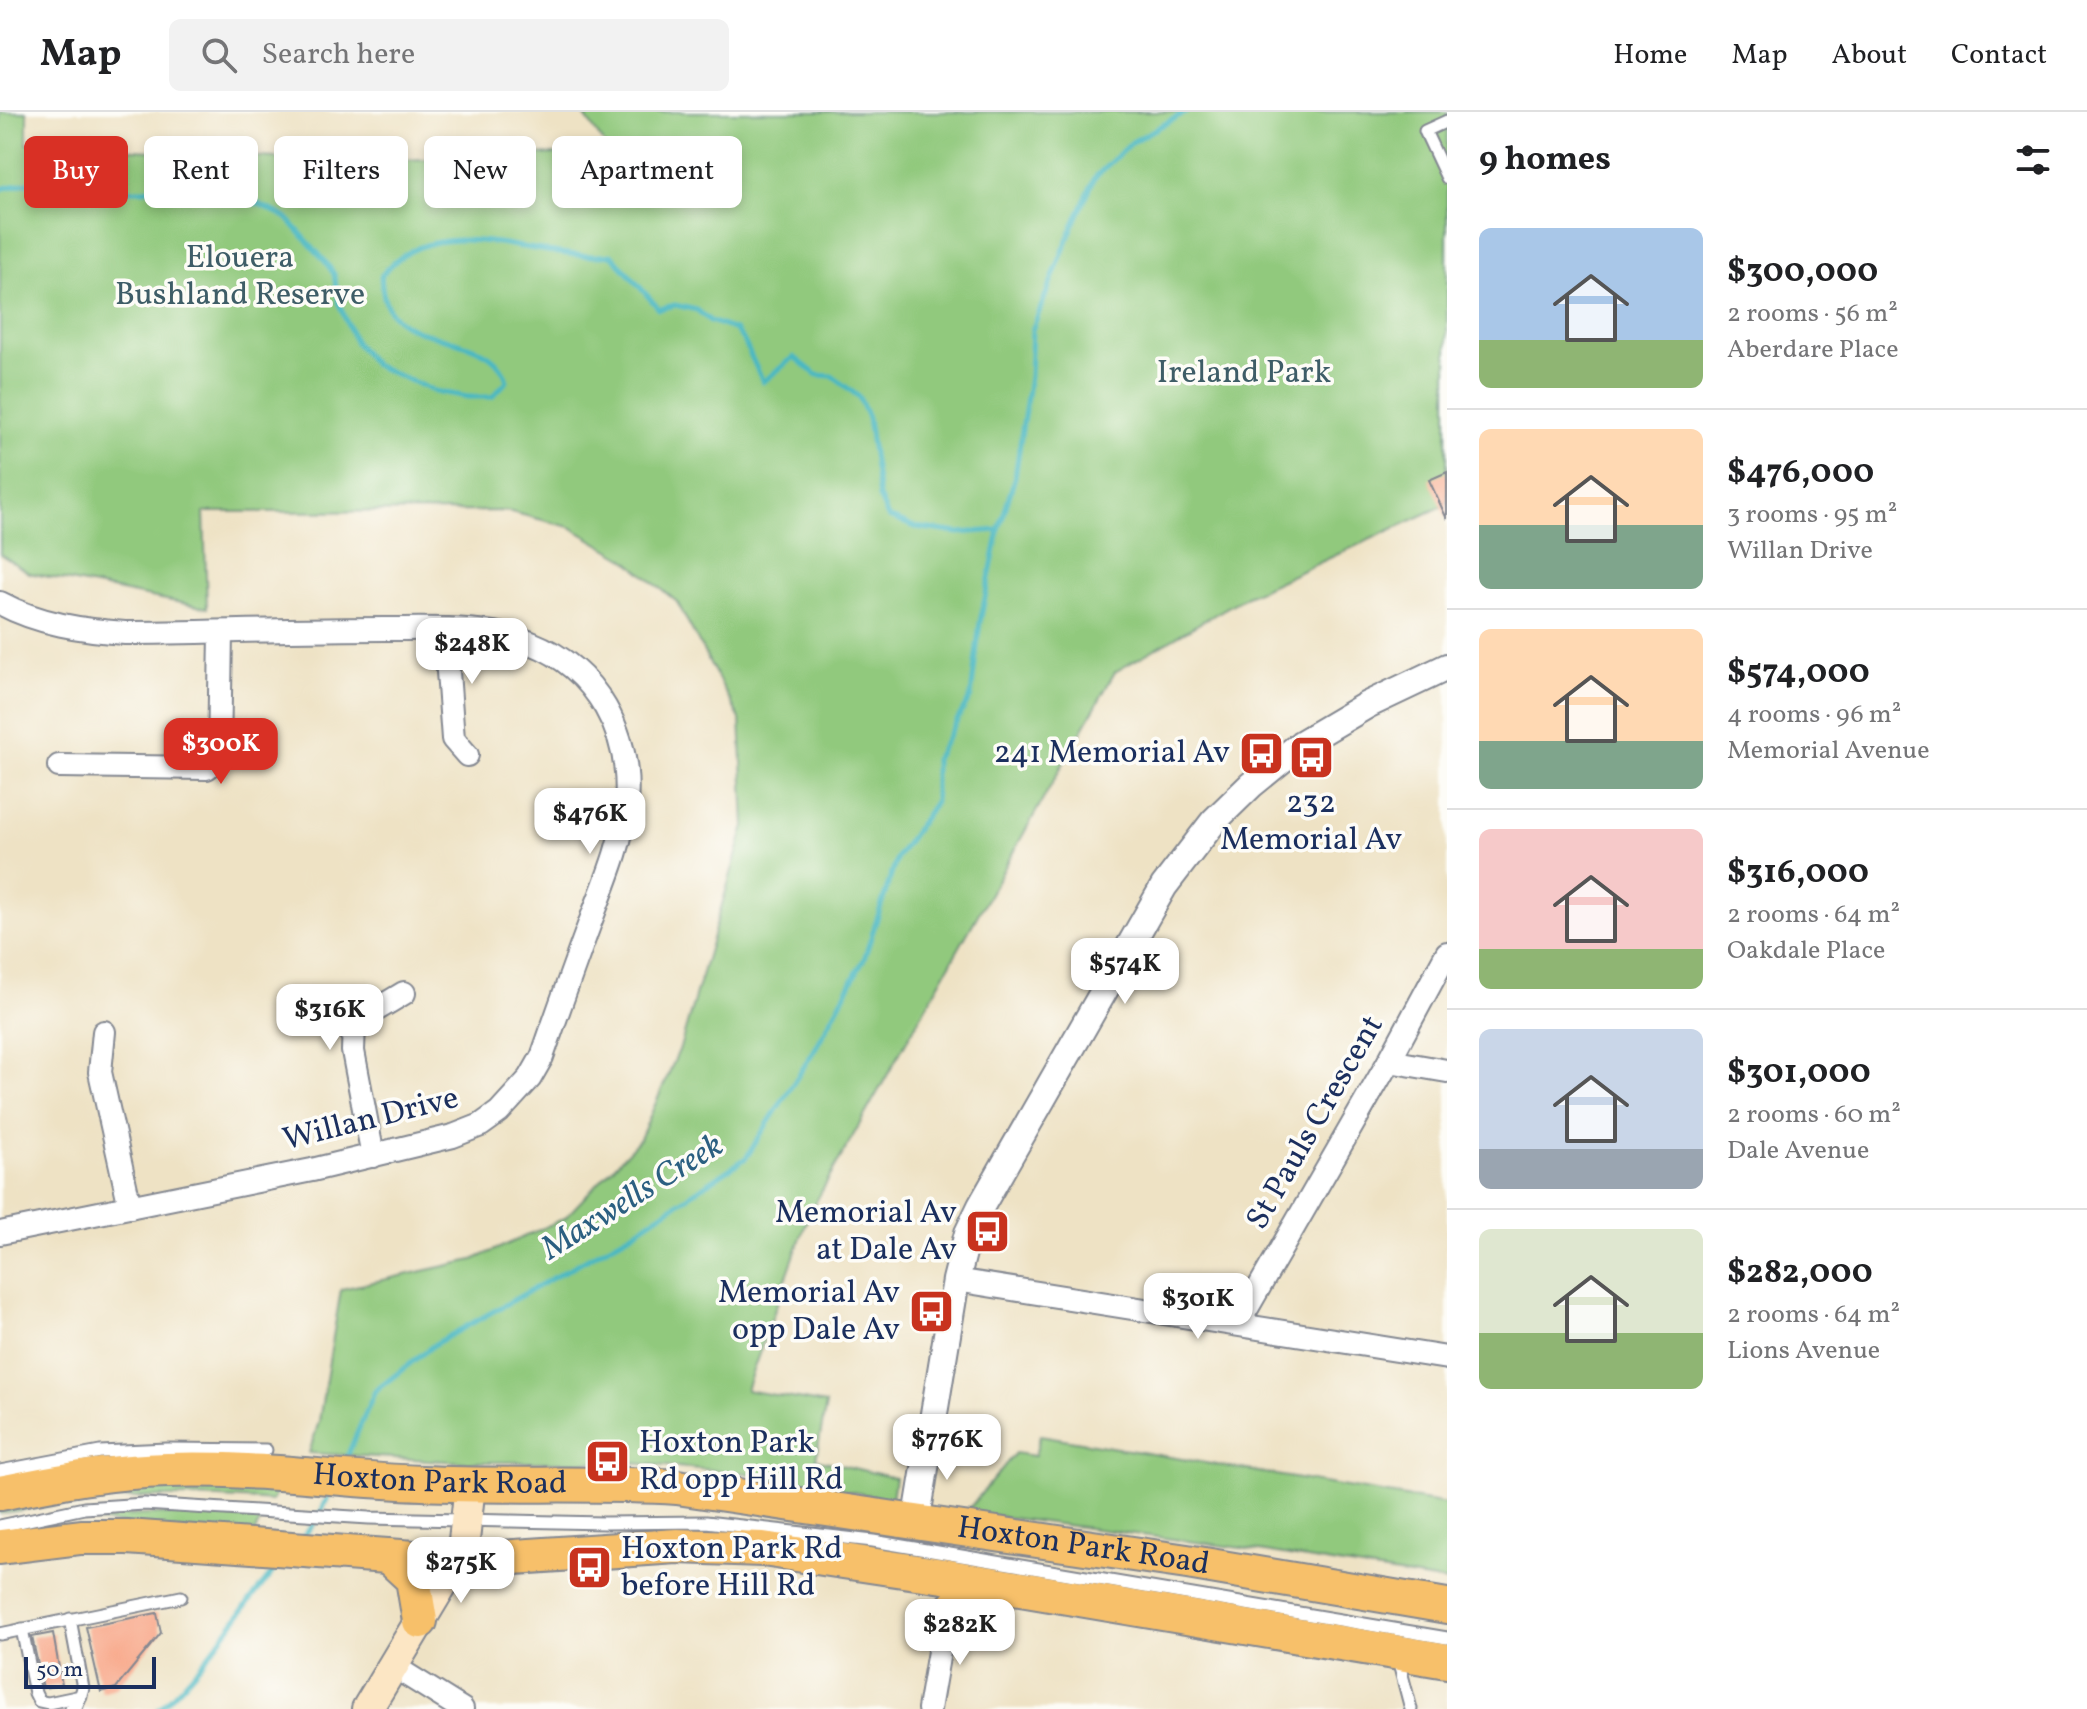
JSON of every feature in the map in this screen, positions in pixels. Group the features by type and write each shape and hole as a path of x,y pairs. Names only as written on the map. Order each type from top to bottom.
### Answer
{"main road":[{"name":"Hoxton Park Road","path":"0,1493 53,1482 142,1471 245,1470 277,1462 390,1481 610,1483 677,1487 912,1547 981,1583 1447,1661"},
{"path":"367,1709 456,1561 468,1521 470,1484"},
{"name":"Hoxton Park Road","path":"0,1547 96,1537 456,1561 709,1546 792,1552 912,1547 1187,1562 1447,1606"},
{"path":"388,1556 413,1579 420,1621"},
{"path":"945,1617 972,1588 981,1583"}],"street":[{"name":"Willan Drive","path":"0,603 51,623 82,630 125,633 336,629 445,631 504,636 531,643 555,655 596,692 613,718 623,745 627,779 626,806 605,886 542,1057 530,1078 499,1112 481,1125 453,1136 373,1156 0,1233"},
{"path":"445,631 453,739 467,755"},
{"path":"59,766 207,768 219,757 221,632"},
{"path":"912,1547 956,1280 968,1233 1164,886 1214,821 1301,744 1356,711 1447,667"},
{"name":"St Pauls Crescent","path":"1238,1324 1389,1061 1447,953"},
{"path":"373,1156 353,1051 354,1023 404,993"},
{"path":"104,1032 100,1072 130,1207"},
{"path":"1389,1061 1447,1071"},
{"path":"956,1280 1447,1358"},
{"path":"929,1709 945,1617"},
{"path":"393,1666 462,1709"}],"lane":[{"path":"1447,121 1425,131 1447,178"},
{"path":"0,1471 100,1452 167,1449 277,1462"},
{"path":"0,1526 84,1508 144,1504 369,1518 706,1522 912,1547 1447,1638"},
{"path":"0,1634 181,1597"},
{"path":"70,1619 83,1688 77,1706 71,1709"},
{"path":"22,1629 39,1701 48,1703 81,1696"},
{"path":"1396,1652 1411,1709"}],"green space":[{"path":"0,112 27,112 24,208 128,208 128,150 144,151 144,208 258,208 258,157 274,158 274,208 408,208 408,160 424,159 424,208 536,208 536,155 552,154 552,208 742,208 742,136 599,136 582,112 1447,112 1447,504 1247,596 1115,672 810,1212 746,1390 826,1404 816,1459 895,1478 892,1499 745,1473 620,1462 463,1462 309,1453 319,1421 341,1289 473,1260 565,1218 640,1139 680,1048 745,826 740,719 677,602 625,559 570,527 507,511 204,512 207,608 29,573 0,554"},
{"path":"1040,1435 1447,1504 1447,1582 1241,1548 966,1512 1015,1453 1035,1456"},
{"path":"166,1486 279,1489 272,1501 202,1497 136,1498 70,1503 0,1514 0,1506 25,1506 101,1492"},
{"path":"177,1514 262,1519 252,1537 81,1520 110,1516"}],"building":[{"path":"1447,472 1447,519 1429,480"},
{"path":"157,1613 161,1633 116,1688 101,1692 86,1627"},
{"path":"53,1633 62,1685 43,1688 32,1637"}],"waterway":[{"name":"Maxwells Creek","path":"343,1466 375,1391 435,1344 633,1233 746,1158 815,1049 864,959 897,857 935,802 935,759 971,696 980,622 999,530 1015,477 1030,376 1032,330 1071,231 1095,177 1132,142 1186,112"},
{"path":"0,189 27,183 97,195 114,190 170,186 259,204 287,218 324,260 334,274 339,304 355,342 374,365 434,391 468,397 492,397 507,381 500,366 473,348 422,332 395,317 386,303 381,276 404,255 430,244 459,240 583,256 612,255 659,309 675,305 697,310 710,321 735,330 744,341 763,382 794,357 817,375 832,376 859,397 868,418 879,497 888,517 915,527 959,533 999,530"},
{"name":"Maxwells Creek","path":"302,1538 317,1520 332,1489"},
{"name":"Maxwells Creek","path":"159,1709 208,1656 282,1561"}],"place":[{"name":"241 Memorial Av","path":"1261,754"},
{"name":"232 Memorial Av","path":"1311,757"},
{"name":"Memorial Av at Dale Av","path":"988,1232"},
{"name":"Memorial Av opp Dale Av","path":"931,1312"},
{"name":"Hoxton Park Rd opp Hill Rd","path":"608,1462"},
{"name":"Hoxton Park Rd before Hill Rd","path":"590,1568"}],"park label":[{"name":"Elouera Bushland Reserve","path":"240,278"},
{"name":"Ireland Park","path":"1244,374"}]}
